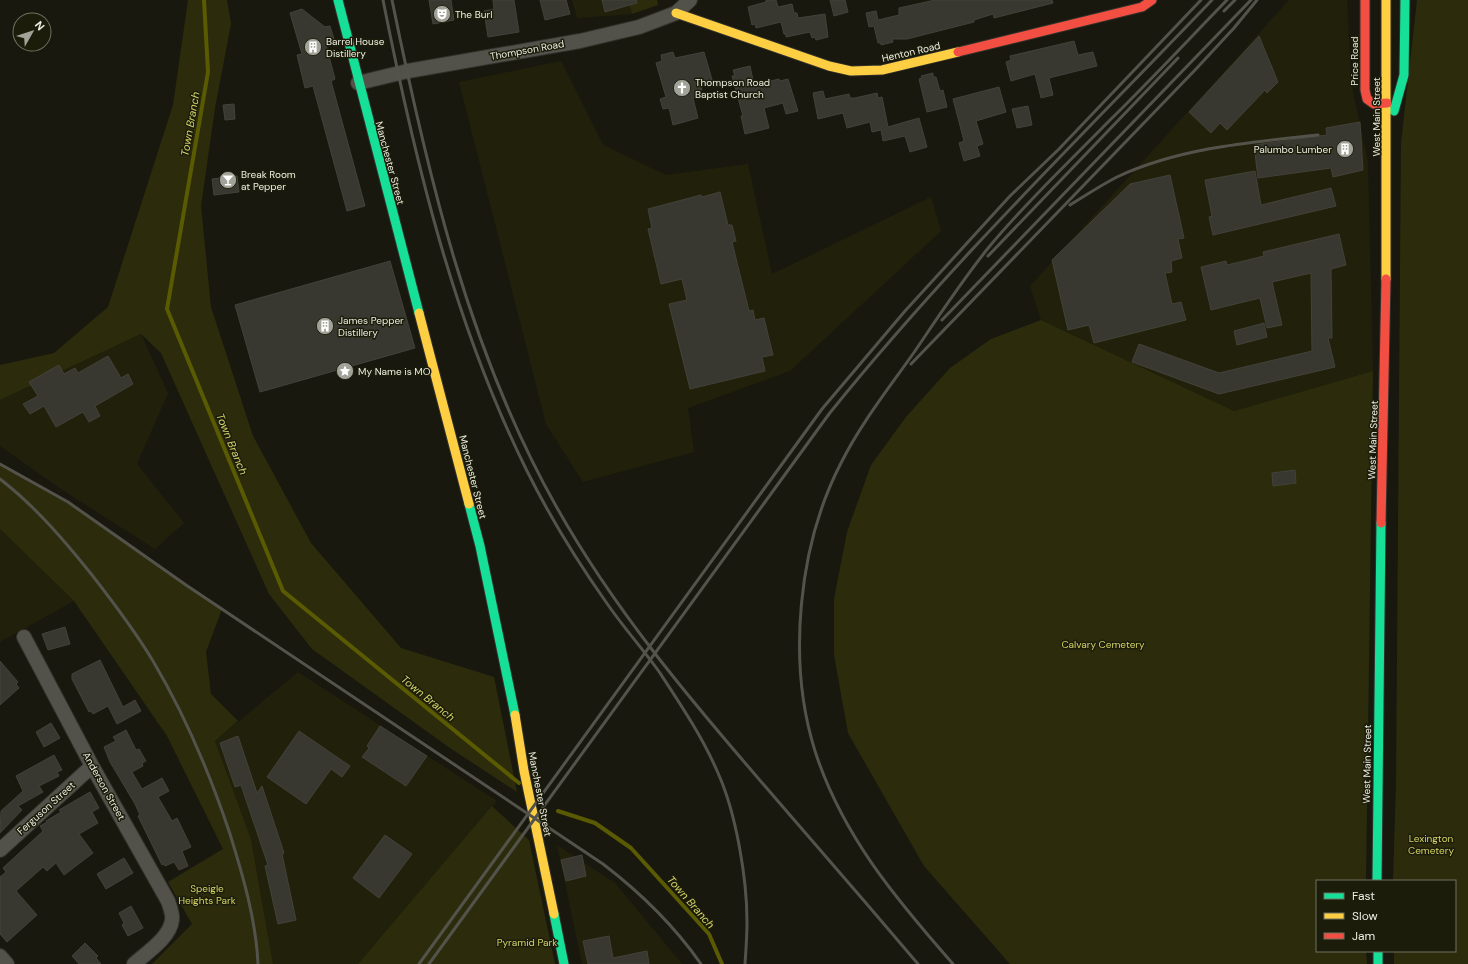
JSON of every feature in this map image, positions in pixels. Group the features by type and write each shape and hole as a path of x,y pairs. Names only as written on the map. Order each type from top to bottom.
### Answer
{"main road":[{"name":"Manchester Street","path":"338,0 358,83 480,546 513,700 524,771 564,964"},
{"name":"Henton Road","path":"676,13 706,22 829,66 851,72 882,70 905,65 1142,7 1152,0"},
{"name":"Price Road","path":"1365,0 1365,90 1367,99 1374,104 1387,103"},
{"name":"West Main Street","path":"1377,880 1381,541 1386,352 1386,0"},
{"path":"1387,148 1391,124 1404,75 1405,0"},
{"path":"1378,952 1378,964"}],"street":[{"name":"Thompson Road","path":"358,83 408,71 586,39 639,27 676,13 690,0"},
{"name":"Anderson Street","path":"24,637 92,766 168,901 172,918 171,924 165,935 134,964"},
{"name":"Ferguson Street","path":"0,850 92,766"},
{"path":"0,956 7,964"}],"shaded area":[{"path":"572,0 628,0 632,14 577,18"},
{"path":"1289,0 1347,0 1351,82 1368,162 1373,371 1234,411 1041,320 1030,286"},
{"path":"561,61 603,145 666,175 748,164 772,274 931,197 941,231 790,371 688,408 694,452 583,482 546,424 459,82"},
{"path":"141,334 168,393 137,464 184,523 155,549 64,491 0,446 0,400"},
{"path":"0,529 74,601 0,642"},
{"path":"298,672 497,801 358,964 273,964 251,839 215,741"},
{"path":"557,845 615,883 682,964 582,964"}],"green space":[{"path":"188,0 227,0 231,24 215,108 201,206 211,307 253,436 311,543 401,648 494,677 517,792 450,748 312,649 269,594 161,353 141,334 0,400 0,365 54,353 108,307 173,105"},
{"path":"628,0 657,0 658,5 632,14"},
{"name":"Lexington Cemetery","path":"1417,0 1468,0 1468,964 1394,964 1394,952 1456,952 1456,880 1393,880 1396,784 1401,143"},
{"name":"Calvary Cemetery","path":"1041,320 1234,411 1373,371 1366,880 1316,880 1316,952 1366,952 1367,964 1010,964 924,866 848,733 834,655 834,599 847,532 871,465 906,417 950,368 991,339"},
{"name":"Speigle Heights Park","path":"0,464 68,502 222,609 206,652 211,694 238,721 215,741 251,839 273,964 152,964 192,924 168,882 223,849 167,736 74,601 0,529"},
{"name":"Pyramid Park","path":"492,806 529,840 555,964 358,964"}],"building":[{"name":"The Burl","path":"429,0 451,0 454,20 433,24"},
{"path":"493,0 514,0 519,32 488,37 484,11 494,9"},
{"path":"540,0 566,0 570,14 545,20"},
{"path":"602,0 636,0 637,3 605,12"},
{"path":"766,0 776,0 778,7 792,4 794,13 797,13 798,18 825,14 828,37 816,40 815,37 812,38 810,32 786,37 781,22 756,28 755,24 752,25 748,7 766,2"},
{"path":"830,0 845,0 848,12 834,16"},
{"path":"935,0 1052,0 1053,3 994,18 993,14 974,20 974,22 907,39 892,39 893,42 881,45 881,43 878,43 874,26 869,27 866,13 876,11 878,20 899,15 899,8"},
{"path":"302,9 325,27 330,26 334,39 325,41 335,79 331,81 365,206 347,211 313,86 305,88 297,55 302,54 290,13"},
{"path":"1259,36 1278,82 1267,93 1265,90 1227,130 1220,123 1211,133 1189,112"},
{"path":"1074,41 1078,55 1093,52 1097,66 1049,78 1053,95 1041,98 1035,74 1011,81 1006,62 1011,60 1010,56"},
{"name":"Thompson Road Baptist Church","path":"673,52 675,58 704,52 713,83 701,86 702,90 693,90 698,96 693,98 698,118 673,125 669,108 663,109 660,99 666,97 656,63 662,61 661,55"},
{"path":"750,66 754,85 779,79 780,81 788,79 798,111 786,114 783,103 764,108 769,128 745,134 741,116 743,116 732,76 735,76 733,70"},
{"path":"933,73 933,77 936,77 940,91 943,90 947,107 927,112 919,79 922,78 921,76"},
{"path":"999,87 1006,112 976,121 983,144 977,146 980,156 964,161 959,143 964,141 953,99"},
{"path":"823,91 825,99 849,94 850,98 855,98 877,93 878,98 882,97 888,127 919,118 927,147 910,152 905,136 883,141 881,130 872,132 870,122 847,128 843,113 818,119 813,93"},
{"path":"234,104 235,119 225,120 223,105"},
{"path":"1028,106 1032,125 1017,128 1012,109"},
{"path":"1360,122 1363,170 1333,177 1331,168 1258,178 1254,145 1327,135 1326,128"},
{"path":"1255,171 1261,205 1331,188 1336,206 1213,235 1209,217 1212,216 1205,180"},
{"path":"1170,175 1184,238 1178,239 1182,258 1171,261 1172,272 1165,273 1172,304 1181,302 1186,320 1094,343 1089,325 1068,330 1052,260 1130,184"},
{"path":"237,176 239,192 214,195 212,179"},
{"path":"720,192 728,225 732,225 736,241 732,242 749,311 753,310 755,320 764,318 773,355 762,357 765,371 690,389 669,304 687,300 682,279 661,284 648,229 652,228 648,209 701,195 702,197"},
{"path":"1339,234 1346,265 1331,269 1332,338 1328,338 1335,367 1219,394 1132,362 1139,344 1219,373 1312,351 1311,273 1272,282 1282,325 1267,328 1260,298 1211,310 1201,267 1226,261 1227,265 1264,256 1263,252"},
{"name":"James Pepper Distillery","path":"390,261 415,348 260,392 235,305"},
{"path":"1264,323 1267,337 1237,345 1234,331"},
{"path":"108,356 121,378 128,374 133,384 95,406 100,416 89,422 83,412 56,427 44,406 30,414 23,404 38,396 29,382 59,365 64,374 75,368 78,373"},
{"path":"1295,470 1296,483 1273,486 1272,473"},
{"path":"65,627 70,644 48,650 42,634"},
{"path":"100,660 123,707 135,700 141,711 117,724 108,706 93,714 91,711 89,712 72,679 72,674"},
{"path":"0,661 18,682 16,684 19,688 0,705"},
{"path":"51,723 60,738 44,747 36,732"},
{"path":"380,726 427,756 406,786 362,757 369,748 367,746"},
{"path":"126,730 136,750 139,749 146,761 142,763 143,766 132,772 142,789 162,778 169,791 158,797 172,821 177,818 191,847 182,851 188,866 179,870 174,862 165,866 164,864 162,865 138,816 140,815 135,804 110,762 104,747 116,741 113,737"},
{"path":"299,731 350,766 342,777 331,769 306,804 267,777"},
{"path":"238,736 257,793 262,786 284,853 282,854 296,920 278,924 265,866 268,865 241,785 235,787 220,743"},
{"path":"54,755 62,770 57,772 59,776 39,786 43,792 18,806 22,810 0,833 1,811 23,791 16,776"},
{"path":"90,792 99,808 92,812 98,823 79,834 93,853 64,875 56,863 47,871 43,867 16,891 37,915 7,942 0,934 0,877 6,872 3,868 43,831 40,826 61,812 59,810"},
{"path":"385,835 412,854 379,898 353,878"},
{"path":"582,855 586,876 566,881 561,860"},
{"path":"124,858 133,873 106,889 97,874"},
{"path":"131,906 143,928 128,936 122,925 124,923 119,913"},
{"path":"609,936 613,958 647,951 649,964 588,964 583,941"},
{"path":"85,943 98,956 96,958 101,964 79,964 72,956"}],"waterway":[{"name":"Town Branch","path":"204,0 208,72 167,309 283,591 519,783"},
{"name":"Town Branch","path":"558,811 595,823 631,848 709,934 722,964"}],"railway":[{"path":"383,0 395,60 423,181 440,241 478,358 501,415 527,471 564,538 606,602 660,673 676,697 706,747 718,773 730,807 743,866 747,922 745,964"},
{"path":"392,0 420,130 454,260 475,324 499,386 525,447 556,506 578,544 602,580 653,651 707,719 918,964"},
{"path":"419,964 822,409 905,311 1010,196 1059,149 1201,0"},
{"path":"429,964 829,414 920,306 968,254 1212,0"},
{"path":"953,964 911,915 873,865 840,811 826,782 815,751 806,716 801,680 800,643 801,605 806,567 815,530 826,496 841,463 857,434 979,259 1003,230 1033,198 1227,0"},
{"path":"1224,11 1235,0"},
{"path":"942,320 1251,0"},
{"path":"911,364 1196,69 1234,28 1257,0"},
{"path":"988,256 1178,58"},
{"path":"1070,205 1117,177 1165,159 1241,144 1318,135"},
{"path":"0,464 68,502 186,585 603,864 630,886 668,922 701,964"},
{"path":"0,479 25,500 60,536 108,596 146,650 165,681 196,745 230,834 252,915 258,964"}],"traffic: fast":[{"path":"338,0 419,313"},
{"path":"1394,111 1404,75 1405,0"},
{"path":"469,504 480,546 515,715"},
{"path":"1377,880 1381,523"},
{"path":"554,914 564,964"},
{"path":"1378,952 1378,964"}],"traffic: slow":[{"path":"1386,0 1386,279"},
{"path":"676,13 829,66 851,71 882,70 958,52"},
{"path":"419,313 469,504"},
{"path":"515,715 524,771 554,914"}],"traffic: jam":[{"path":"958,52 1142,7 1152,0"},
{"path":"1365,0 1365,90 1367,99 1374,104 1387,103"},
{"path":"1381,523 1386,279"}],"place":[{"name":"The Burl","path":"442,14"},
{"name":"Barrel House Distillery","path":"313,47"},
{"name":"Thompson Road Baptist Church","path":"682,88"},
{"name":"Palumbo Lumber","path":"1345,149"},
{"name":"Break Room at Pepper","path":"228,180"},
{"name":"James Pepper Distillery","path":"325,326"},
{"name":"My Name is MO","path":"345,371"}]}
